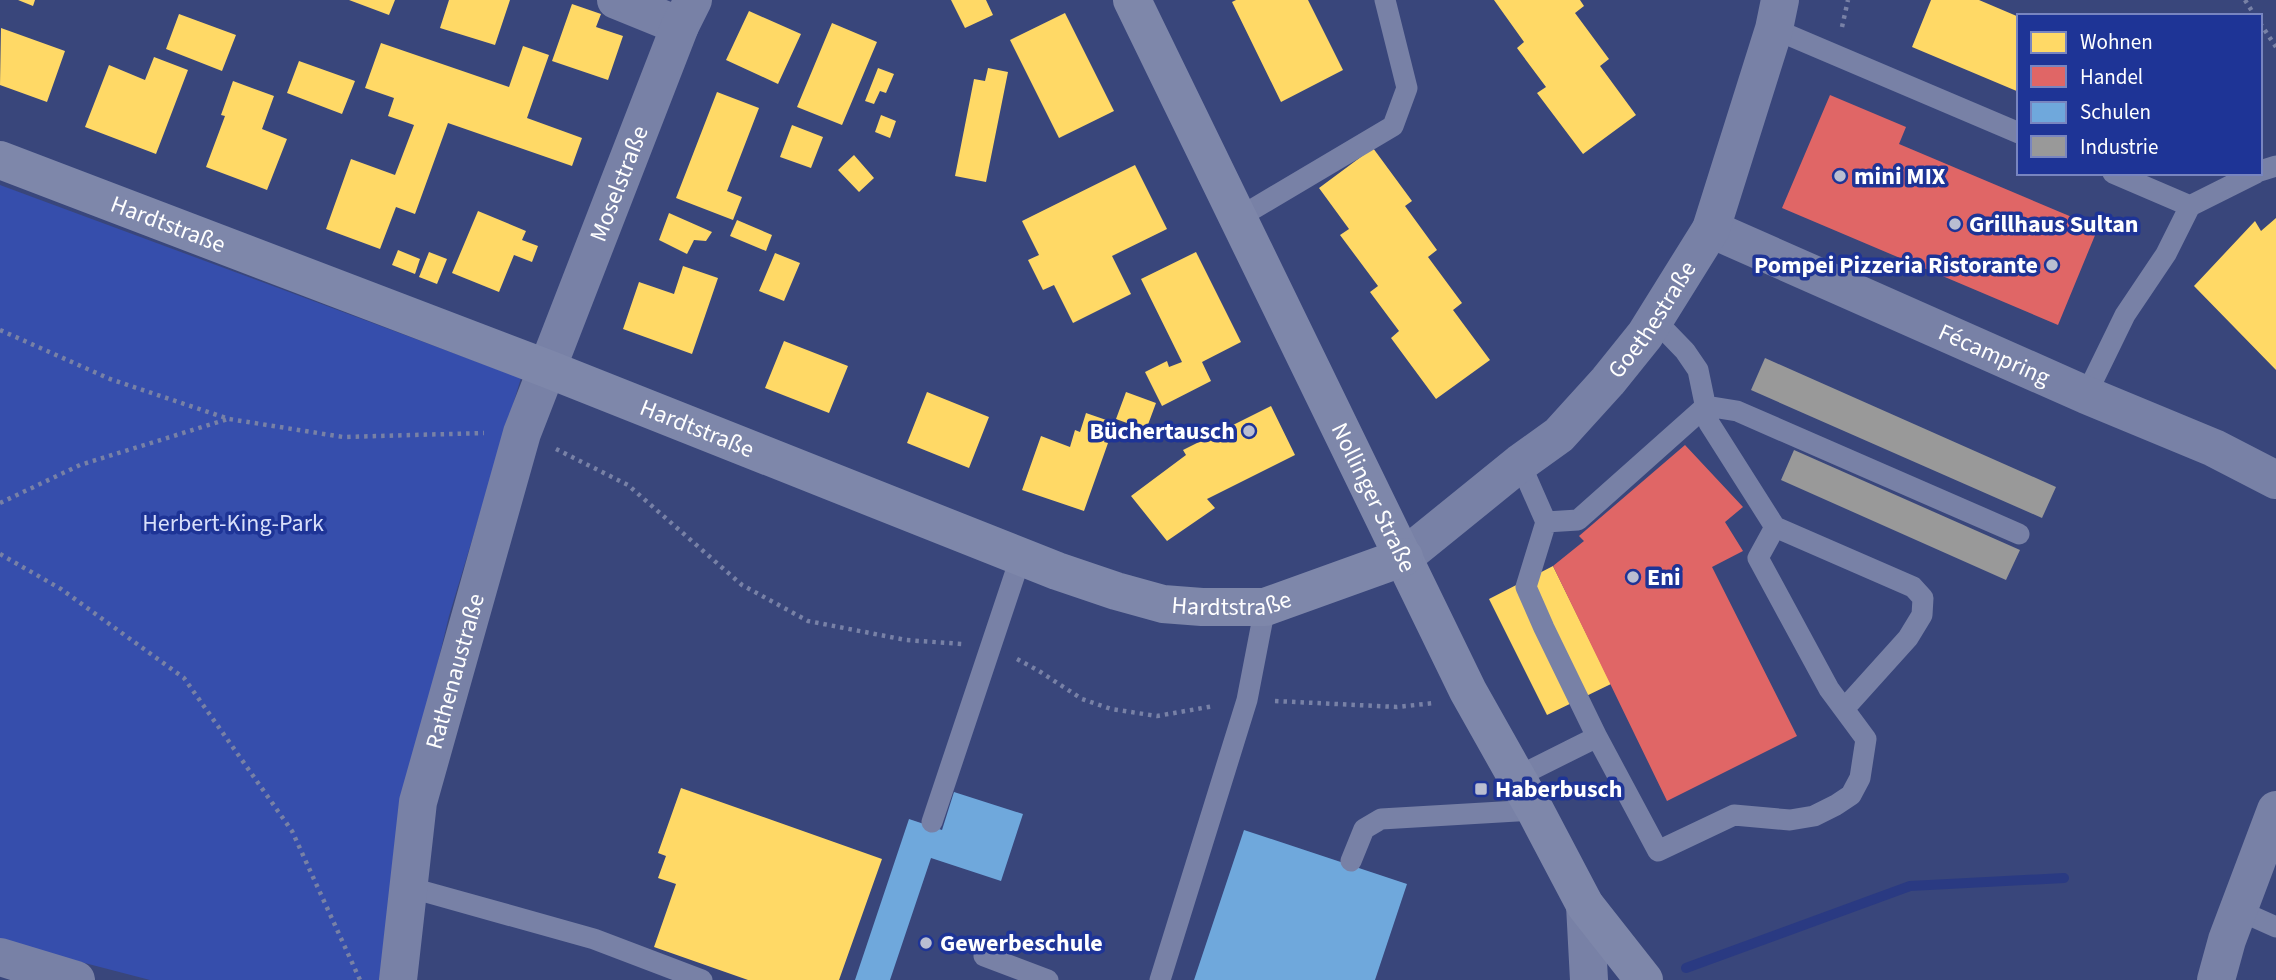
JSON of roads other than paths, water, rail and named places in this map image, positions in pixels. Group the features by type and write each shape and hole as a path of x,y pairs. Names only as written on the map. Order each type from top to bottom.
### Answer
{"street":[{"path":"616,0 687,13"},
{"name":"Nollinger Straße","path":"1132,0 1468,691 1586,905 1644,980"},
{"name":"Moselstraße","path":"548,369 687,13"},
{"name":"Goethestraße","path":"1404,557 1520,463 1559,435 1608,381 1655,320 1711,229 1777,15"},
{"name":"Hardtstraße","path":"0,160 548,369 1021,556 1104,587 1163,604 1265,607 1404,557"},
{"name":"Fécampring","path":"1711,229 2086,395 2214,447 2276,480"},
{"name":"Rathenaustraße","path":"398,980 418,802 522,433 548,369"},
{"path":"2216,980 2227,940 2276,810"},
{"path":"1586,905 1589,980"},
{"path":"0,957 76,980"}],"lane":[{"path":"1238,218 1393,126 1407,88 1385,0"},
{"path":"1777,15 2017,132"},
{"path":"2118,175 2190,206"},
{"path":"2086,395 2125,315 2166,254 2190,206 2252,175"},
{"path":"1655,320 1685,351 1698,370 1709,423 1775,527 1913,587 1923,598 1922,615 1908,638 1844,709"},
{"path":"1546,522 1578,520 1706,406"},
{"path":"1706,406 1737,411 2019,534"},
{"path":"1520,463 1546,522 1527,587 1597,737 1658,851 1734,815 1790,820 1814,816 1851,795 1860,778 1866,739 1829,689 1758,558 1775,527"},
{"path":"932,822 1021,556"},
{"path":"1160,980 1247,700 1265,607"},
{"path":"1517,777 1597,737"},
{"path":"1351,861 1364,828 1381,819 1535,810"},
{"path":"408,887 594,939 702,980"},
{"path":"2238,910 2276,927"},
{"path":"984,956 1048,980"}],"waterway":[{"path":"1686,968 1910,886 2064,878"}],"place":[{"name":"mini MIX","path":"1840,176"},
{"name":"Grillhaus Sultan","path":"1955,224"},
{"name":"Pompei Pizzeria Ristorante","path":"2052,265"},
{"name":"Büchertausch","path":"1249,431"},
{"name":"Eni","path":"1633,577"},
{"name":"Haberbusch","path":"1481,789"},
{"name":"Gewerbeschule","path":"926,943"}],"park label":[{"name":"Herbert-King-Park","path":"233,523"}]}
